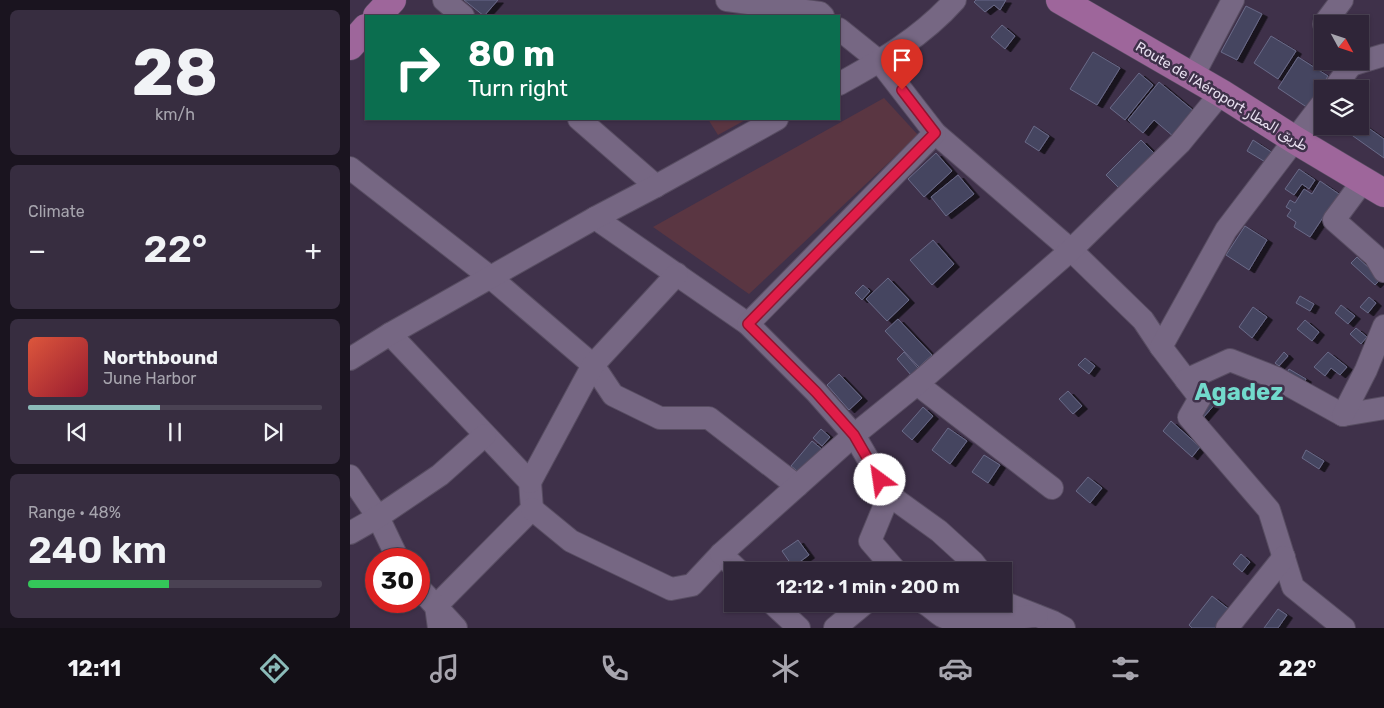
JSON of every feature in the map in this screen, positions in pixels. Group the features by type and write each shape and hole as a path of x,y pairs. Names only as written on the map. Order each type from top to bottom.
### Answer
{"main road":[{"path":"378,15 392,0"},
{"name":"Route de l'Aéroport طريق المطار","path":"1060,0 1193,76 1373,187"},
{"path":"350,46 365,29"}],"street":[{"path":"444,0 462,15"},
{"path":"727,0 820,13 822,15"},
{"path":"840,83 880,62 938,18 955,0"},
{"path":"1193,76 1233,0"},
{"path":"1331,15 1342,0"},
{"path":"840,29 880,62 935,133 1071,250 1143,320 1200,398 1189,417 1268,510 1293,587 1344,628"},
{"path":"1369,58 1384,55"},
{"path":"532,509 571,541 671,589 692,585 721,554 854,435 917,384 1071,250 1180,143 1221,93"},
{"path":"1161,347 1226,230 1314,115"},
{"path":"581,120 656,186"},
{"path":"352,354 775,120"},
{"path":"748,324 935,133"},
{"path":"350,168 490,277 593,365 613,395 660,418 708,418 798,486"},
{"path":"1373,187 1334,220 1375,256 1384,272"},
{"path":"595,218 748,324 816,392 854,435 889,496 939,530 973,562"},
{"path":"438,617 532,509 530,482 593,365 677,274"},
{"path":"1343,415 1366,370 1384,326"},
{"path":"390,334 530,482"},
{"path":"1186,380 1230,360 1276,378 1343,415 1384,408"},
{"path":"917,384 1052,488"},
{"path":"350,533 378,517 440,475 485,435"},
{"path":"350,476 378,517 393,548"},
{"path":"888,562 870,540 889,496"},
{"path":"721,554 729,562"},
{"path":"1227,628 1284,557"},
{"path":"430,605 438,617 456,628"},
{"path":"1012,606 1064,628"},
{"path":"782,612 799,628"},
{"path":"835,628 854,612"},
{"path":"937,612 942,616 961,621 1037,616"}],"shaded area":[{"path":"884,98 918,135 749,294 653,227"},
{"path":"709,120 745,120 718,135"}],"building":[{"path":"464,0 498,0 483,15"},
{"path":"976,0 1006,0 1000,10 994,5 985,12 974,2"},
{"path":"1246,6 1262,14 1237,60 1221,52"},
{"path":"1002,25 1015,36 1005,49 991,37"},
{"path":"1271,36 1296,51 1278,79 1254,63"},
{"path":"1093,52 1120,68 1097,105 1070,89"},
{"path":"1298,57 1314,67 1314,70 1319,70 1328,76 1326,80 1314,80 1314,98 1308,108 1278,88"},
{"path":"1139,73 1153,85 1125,120 1110,108"},
{"path":"1159,82 1195,112 1174,137 1154,120 1143,133 1128,120"},
{"path":"1034,126 1049,136 1039,151 1025,142"},
{"path":"1369,128 1384,139 1384,158 1352,135 1369,135"},
{"path":"1141,140 1158,157 1123,192 1106,175"},
{"path":"1253,140 1273,153 1267,163 1247,151"},
{"path":"936,153 952,171 924,197 908,179"},
{"path":"1299,169 1315,180 1309,189 1302,184 1294,195 1285,189"},
{"path":"958,175 974,194 946,216 931,197"},
{"path":"1320,181 1342,196 1328,210 1310,237 1294,227 1296,222 1287,216 1291,210 1286,207 1290,200 1295,203 1304,189 1312,194"},
{"path":"1245,226 1267,240 1249,270 1226,255"},
{"path":"933,240 954,264 932,285 910,260"},
{"path":"1357,257 1381,279 1375,285 1351,263"},
{"path":"888,278 909,300 887,321 866,299"},
{"path":"863,285 870,291 862,300 855,293"},
{"path":"1300,296 1314,304 1310,311 1296,303"},
{"path":"1369,297 1376,303 1368,313 1360,307"},
{"path":"1341,305 1355,316 1348,324 1335,313"},
{"path":"1253,307 1267,317 1252,338 1239,327"},
{"path":"898,319 932,355 919,367 885,331"},
{"path":"1305,320 1319,332 1312,341 1297,329"},
{"path":"1356,328 1367,337 1361,344 1350,334"},
{"path":"904,352 918,368 911,375 897,359"},
{"path":"1284,352 1288,356 1279,366 1275,363"},
{"path":"1328,352 1347,367 1340,375 1331,368 1325,376 1314,367"},
{"path":"1085,358 1095,366 1089,374 1078,365"},
{"path":"1289,369 1306,379 1301,388 1284,378"},
{"path":"839,374 862,398 849,410 827,385"},
{"path":"1068,391 1082,406 1073,414 1059,399"},
{"path":"1209,397 1216,403 1203,418 1195,411"},
{"path":"923,407 933,416 912,440 902,431"},
{"path":"1171,421 1200,447 1192,457 1163,431"},
{"path":"948,428 967,441 950,464 932,450"},
{"path":"821,429 830,437 822,446 813,438"},
{"path":"812,441 823,450 802,475 791,466"},
{"path":"1306,450 1324,461 1319,469 1302,458"},
{"path":"984,455 1000,465 988,483 972,472"},
{"path":"1088,477 1102,488 1090,503 1076,491"},
{"path":"798,540 809,555 800,562 790,562 782,551"},
{"path":"1241,554 1250,562 1242,572 1233,564"},
{"path":"1212,596 1235,614 1224,628 1192,628 1189,625"},
{"path":"1278,609 1287,615 1278,628 1264,628"}],"district":[{"name":"Agadez","path":"1239,392"}],"route":[{"path":"880,480 854,435 816,392 748,324 935,133 902,90"}]}
